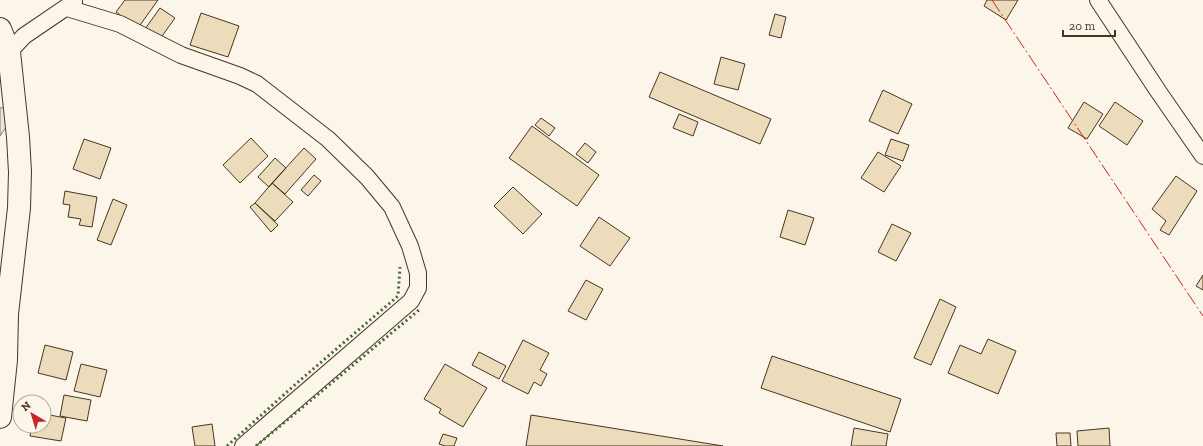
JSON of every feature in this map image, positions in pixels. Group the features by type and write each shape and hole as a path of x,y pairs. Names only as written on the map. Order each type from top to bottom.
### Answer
{"main road":[{"path":"0,29 9,52 18,137 20,172 18,208 4,312 6,360 0,417"}],"street":[{"path":"1098,0 1203,156"},
{"path":"9,52 24,36 72,4 120,24 181,55 240,76 257,84 328,139 367,177 392,207 410,246 418,273 418,288 411,301 243,446"}],"shaded area":[{"path":"21,105 0,136 0,108"}],"building":[{"path":"125,0 158,0 138,28 116,12"},
{"path":"987,0 1018,0 1006,20 984,6"},
{"path":"160,8 175,18 160,39 145,29"},
{"path":"201,13 239,26 228,57 190,45"},
{"path":"775,14 786,17 781,38 769,35"},
{"path":"721,57 745,64 738,90 714,84"},
{"path":"660,72 771,119 760,144 649,97"},
{"path":"883,90 912,104 898,134 869,121"},
{"path":"1084,102 1103,114 1087,139 1068,128"},
{"path":"1115,102 1143,121 1127,145 1099,126"},
{"path":"679,114 698,122 693,136 673,128"},
{"path":"541,118 555,128 549,136 535,125"},
{"path":"532,126 599,175 577,206 509,158"},
{"path":"251,138 268,156 240,183 223,165"},
{"path":"84,139 111,148 100,179 73,169"},
{"path":"891,139 909,145 903,161 885,155"},
{"path":"585,143 596,152 588,163 576,154"},
{"path":"304,148 316,159 285,194 272,183"},
{"path":"878,152 901,166 884,192 861,178"},
{"path":"275,158 286,168 269,187 258,177"},
{"path":"314,175 321,181 308,196 301,190"},
{"path":"1176,176 1197,191 1169,235 1160,230 1166,221 1152,209"},
{"path":"272,183 293,202 275,221 255,203"},
{"path":"513,187 542,214 523,234 494,206"},
{"path":"65,191 97,197 92,227 79,225 81,219 68,217 70,205 63,204"},
{"path":"113,199 127,205 111,245 97,240"},
{"path":"255,203 278,225 271,232 250,207"},
{"path":"788,210 814,218 805,245 780,237"},
{"path":"599,217 630,238 610,266 580,246"},
{"path":"892,224 911,233 896,261 878,252"},
{"path":"1203,275 1203,290 1196,286"},
{"path":"586,280 603,289 586,320 568,311"},
{"path":"940,299 956,307 931,365 914,358"},
{"path":"988,339 1016,351 998,394 948,373 960,345 981,354"},
{"path":"523,340 549,353 540,370 547,374 541,386 534,382 528,394 502,381"},
{"path":"45,345 73,352 66,380 38,373"},
{"path":"479,352 506,366 499,379 472,365"},
{"path":"772,356 901,399 890,432 761,388"},
{"path":"81,364 107,370 100,397 74,391"},
{"path":"445,364 487,388 463,427 439,413 441,409 424,399"},
{"path":"64,395 91,400 87,421 60,416"},
{"path":"52,415 66,418 61,441 30,436 30,434 52,434"},
{"path":"531,415 723,446 526,446"},
{"path":"212,424 215,446 195,446 192,427"},
{"path":"854,428 888,434 886,446 851,446"},
{"path":"1109,428 1110,446 1078,446 1077,431"},
{"path":"1056,433 1070,433 1071,446 1057,446"},
{"path":"443,434 457,438 454,446 439,444"}],"hedge":[{"path":"227,446 298,382 398,296 400,267"},
{"path":"256,446 419,310"}],"power":[{"path":"992,0 1203,316"}]}
